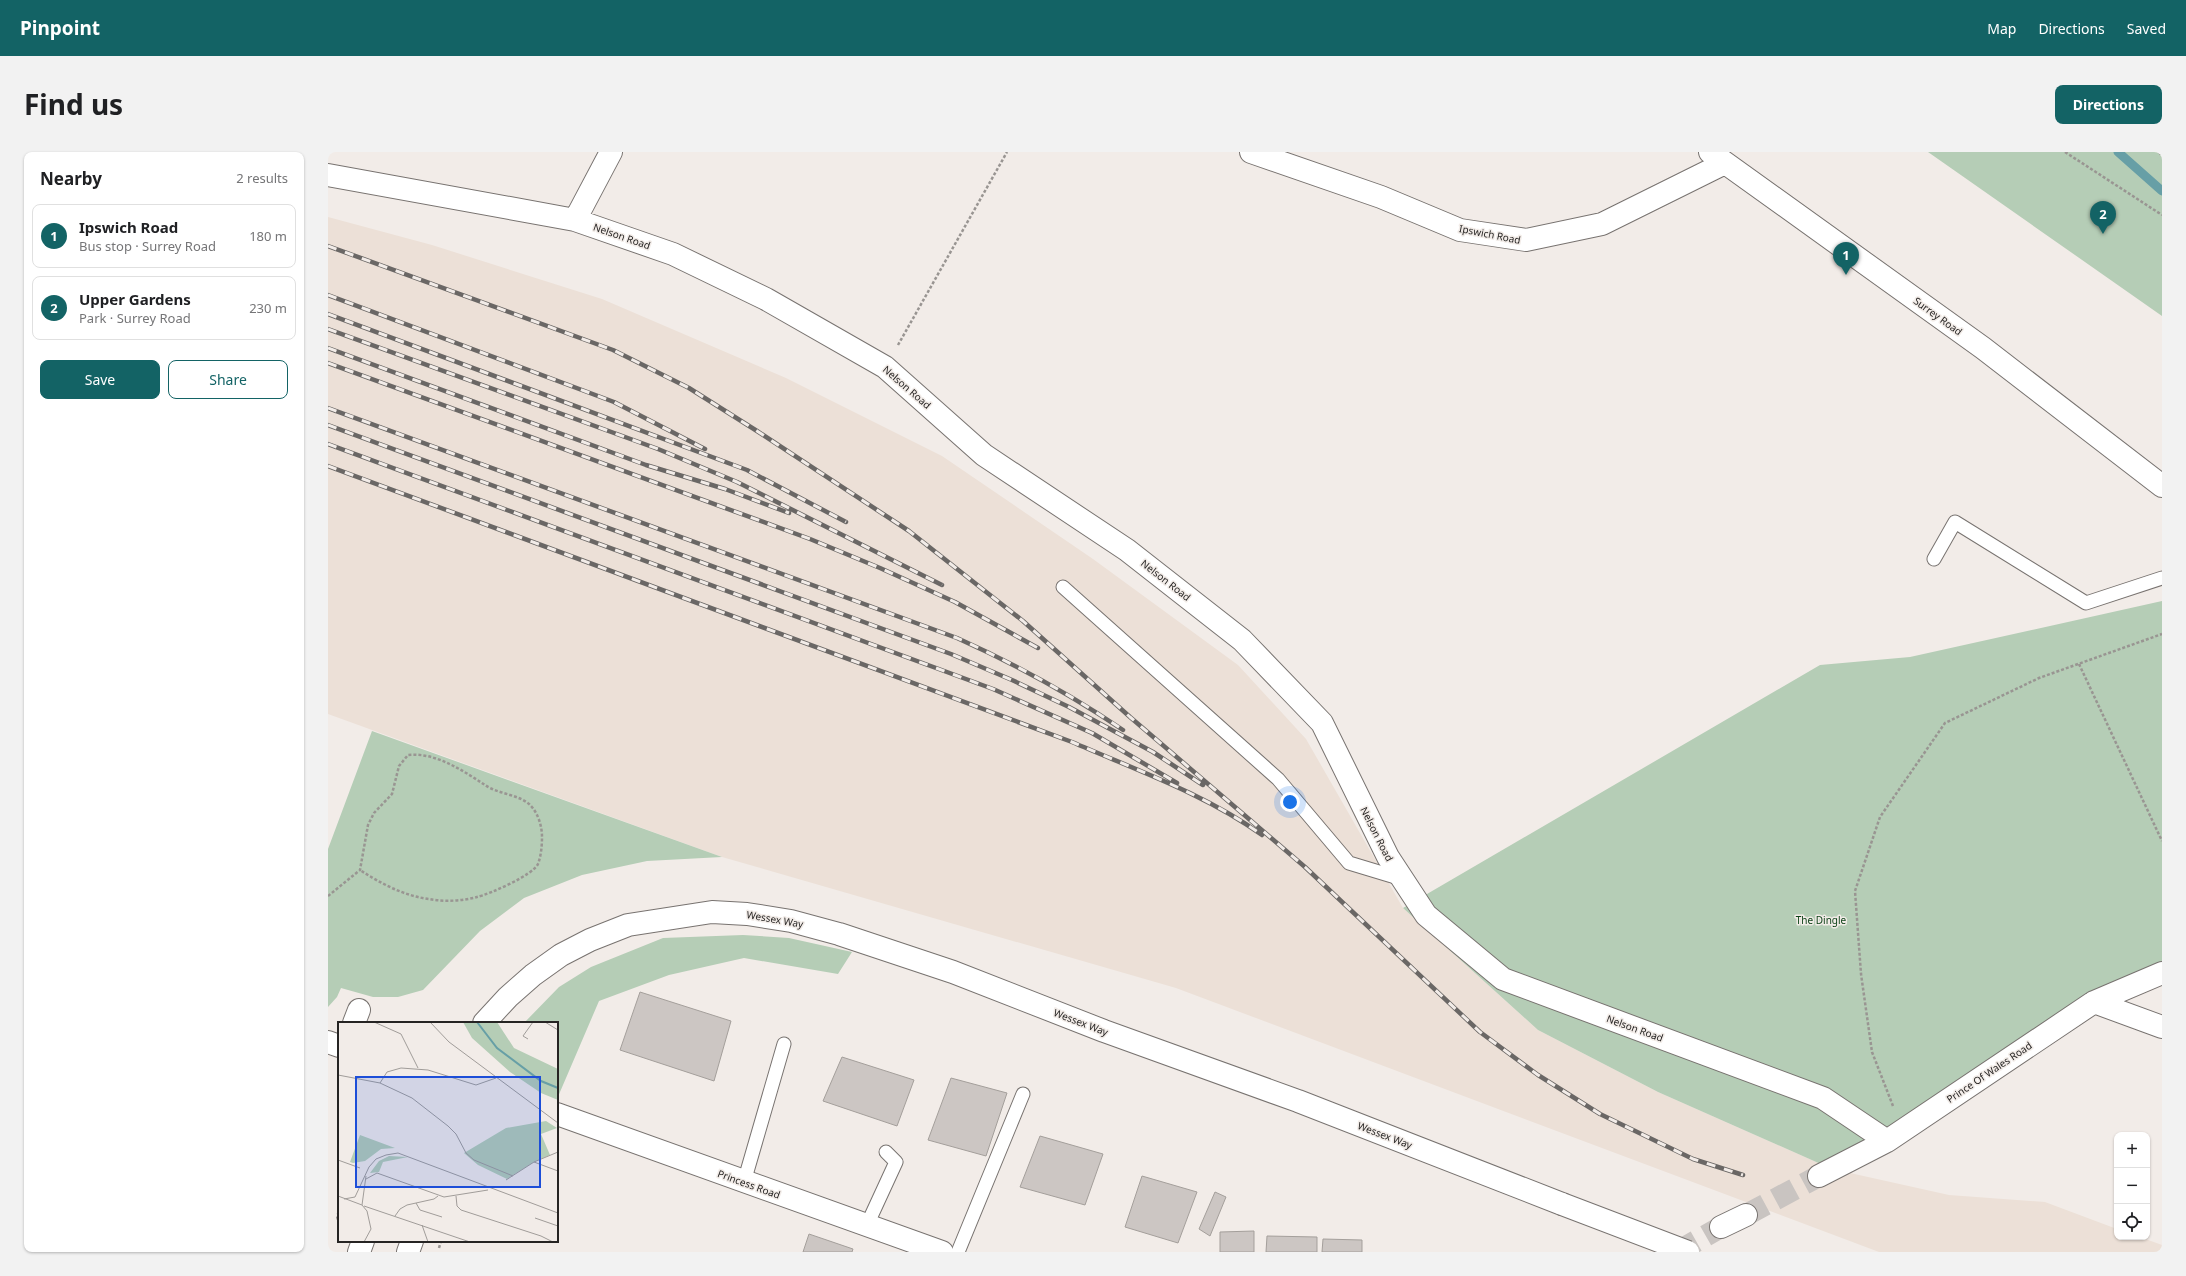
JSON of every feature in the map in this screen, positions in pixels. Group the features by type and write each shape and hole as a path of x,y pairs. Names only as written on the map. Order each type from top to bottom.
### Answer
{"main road":[{"path":"575,220 611,152"},
{"name":"Ipswich Road","path":"1251,152 1381,197 1460,230 1526,240 1602,224 1717,157"},
{"name":"Surrey Road","path":"1717,157 1982,348 2162,486"},
{"name":"Nelson Road","path":"328,175 575,220 673,254 766,299 885,367 984,455 1127,550 1242,640 1322,722 1388,856 1426,915 1503,979 1824,1098 1894,1136"},
{"name":"Wessex Way","path":"485,1022 508,997 533,974 561,955 590,940 628,926 671,917 712,912 747,914 791,921 840,934 953,972 1104,1031 1298,1101 1688,1252"},
{"name":"Prince Of Wales Road","path":"1819,1176 1894,1136 2094,1002 2162,973"},
{"path":"2094,1002 2162,1027"},
{"path":"328,1042 338,1046"},
{"name":"Princess Road","path":"558,1114 942,1252"},
{"path":"1722,1228 1746,1215"},
{"path":"359,1252 363,1242"},
{"path":"408,1252 412,1242"}],"lane":[{"path":"1934,559 1955,522 2086,603 2162,578"},
{"path":"1063,587 1278,779 1349,863 1402,879"},
{"path":"744,1182 784,1044"},
{"path":"958,1252 1022,1094"},
{"path":"867,1225 896,1162 886,1152"}],"path":[{"path":"885,367 1006,152"},
{"path":"2065,152 2162,215"},
{"path":"2159,152 2162,156"},
{"path":"1894,1136 1872,1052 1861,974 1855,892 1880,817 1945,722 2039,678 2162,634"},
{"path":"2079,664 2162,841"},
{"path":"328,896 360,870 368,825 374,813 392,794 399,766 408,755 421,753 446,762 489,788 528,804 536,812 542,828 542,847 537,865 526,875 478,897 452,901 428,899 380,883 360,870"}],"shaded area":[{"path":"328,217 432,245 602,299 786,378 942,456 1093,559 1238,665 1306,739 1403,908 1538,1030 1658,1092 1832,1169 1949,1195 2045,1202 2114,1228 2114,1240 2148,1240 2162,1245 2162,1252 1879,1252 1176,988 722,857 328,714"}],"green space":[{"path":"1928,152 2162,152 2162,316"},
{"name":"The Dingle","path":"2162,601 2162,973 1832,1169 1658,1092 1538,1030 1403,908 1820,665 1910,657"},
{"path":"372,731 722,857 647,861 582,875 524,898 480,931 423,990 398,997 373,997 341,988 337,997 328,1007 328,849"},
{"path":"743,935 789,938 852,952 838,974 744,958 669,975 599,1001 558,1097 558,1022 525,1022 559,987 591,967 663,938"}],"building":[{"path":"640,992 731,1021 714,1081 620,1050"},
{"path":"842,1057 914,1080 897,1126 823,1101"},
{"path":"951,1078 1007,1093 986,1156 928,1140"},
{"path":"1040,1136 1103,1154 1085,1205 1020,1187"},
{"path":"1142,1176 1197,1192 1178,1243 1125,1227"},
{"path":"1215,1192 1226,1197 1210,1236 1199,1229"},
{"path":"1254,1231 1254,1252 1220,1252 1220,1232"},
{"path":"809,1234 853,1249 852,1252 803,1252"},
{"path":"1267,1236 1317,1237 1317,1252 1266,1252"},
{"path":"1323,1239 1362,1240 1362,1252 1322,1252"}],"waterway":[{"path":"2118,152 2162,191"}],"tunnel":[{"path":"1746,1215 1819,1176"},
{"path":"1677,1252 1721,1227"}],"railway":[{"path":"328,246 613,350 689,388 757,431 909,531 1023,621 1130,717 1305,867 1480,1032 1538,1075 1600,1114 1693,1159 1743,1175"},
{"path":"328,295 614,402 705,449"},
{"path":"328,314 747,470 846,522"},
{"path":"328,329 658,449 737,482 942,585"},
{"path":"328,348 646,465 725,489 789,513"},
{"path":"328,363 810,539 880,568 955,602 1038,648"},
{"path":"328,408 957,638 1042,680 1123,730"},
{"path":"328,425 951,654 1012,680 1069,707 1153,752 1203,785"},
{"path":"328,444 993,689 1092,733 1177,783"},
{"path":"328,466 1072,742 1194,795 1240,820 1262,835"}],"place":[{"name":"Upper Gardens","path":"2103,234"},
{"name":"Ipswich Road","path":"1846,275"}]}
